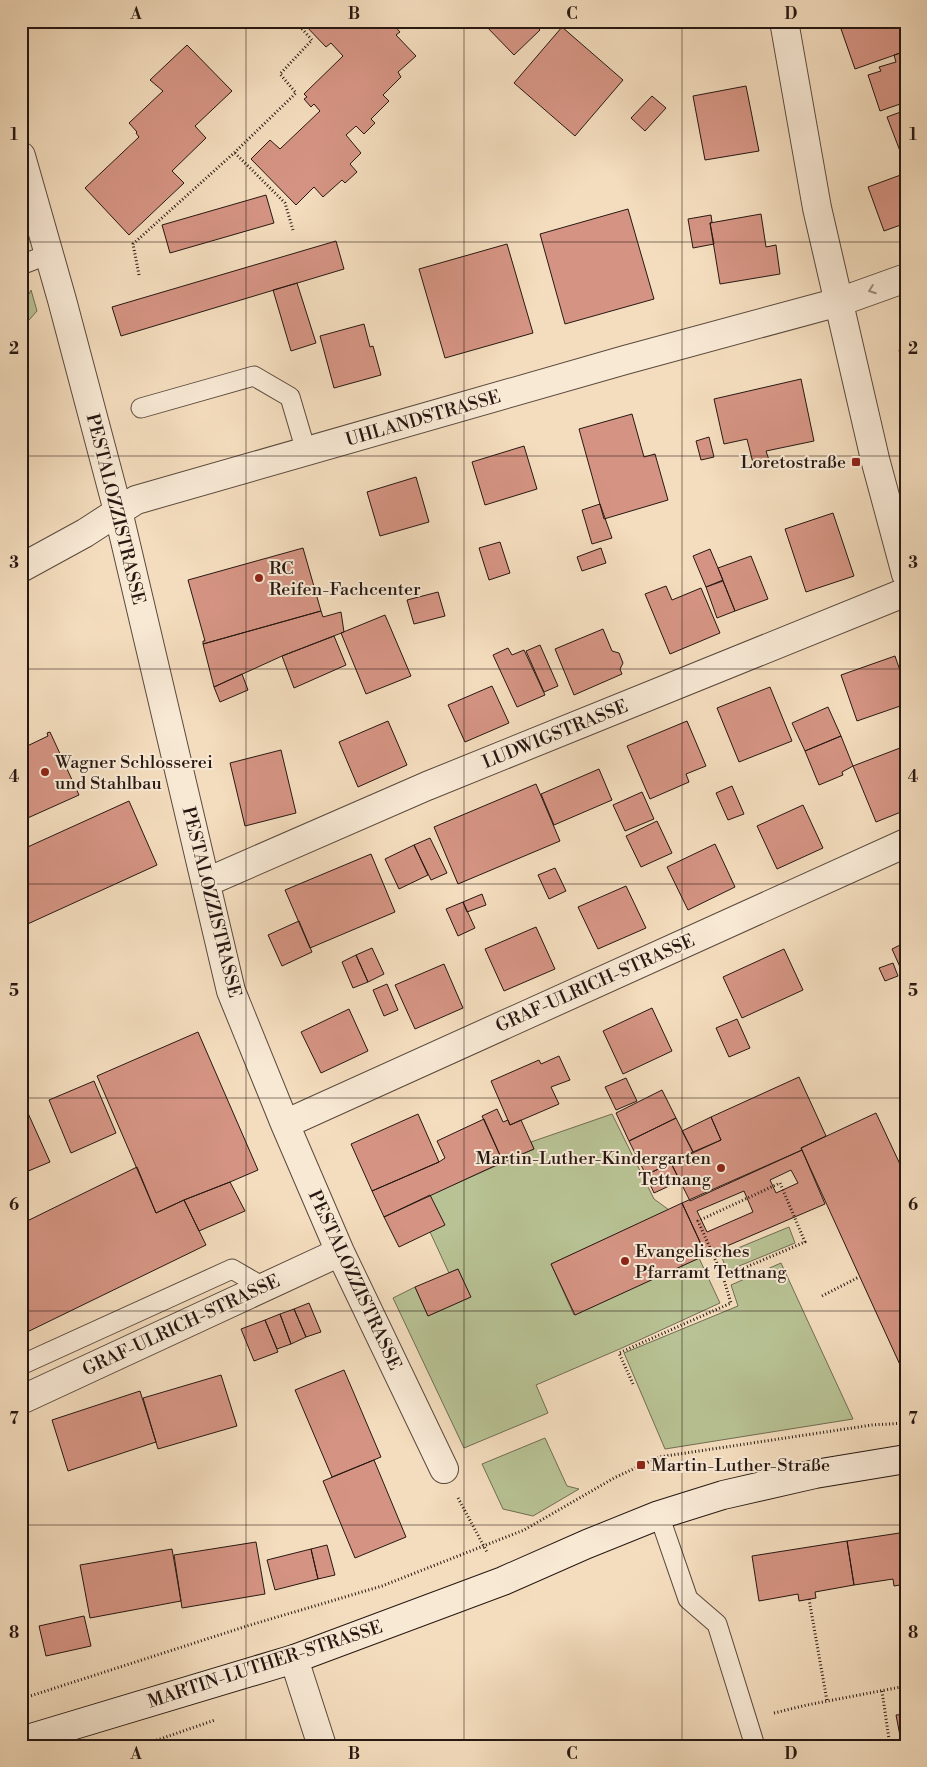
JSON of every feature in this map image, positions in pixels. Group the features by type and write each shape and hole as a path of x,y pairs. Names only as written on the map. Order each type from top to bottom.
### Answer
{"street":[{"path":"784,21 817,208 875,459 906,574"},
{"name":"PESTALOZZISTRASSE","path":"21,156 118,510 232,991 284,1124 340,1252 444,1469"},
{"name":"UHLANDSTRASSE","path":"21,568 85,533 136,500 626,360 839,302 906,278"},
{"name":"LUDWIGSTRASSE","path":"207,882 427,786 906,592"},
{"name":"GRAF-ULRICH-STRASSE","path":"284,1124 906,843"},
{"name":"GRAF-ULRICH-STRASSE","path":"21,1400 340,1252"},
{"name":"MARTIN-LUTHER-STRASSE","path":"21,1741 294,1659 503,1581 659,1515 723,1495 815,1474 906,1459"},
{"path":"294,1659 322,1746"}],"lane":[{"path":"21,265 49,254"},
{"path":"141,408 254,376 290,397 306,451"},
{"path":"21,1365 232,1269 263,1287"},
{"path":"659,1515 688,1599 717,1624 755,1746"}],"path":[{"path":"139,275 133,244 234,153 296,93 280,74 312,40 295,21"},
{"path":"234,153 285,202 293,230"},
{"path":"633,1384 619,1353 731,1303 723,1277 698,1221 780,1183 805,1242 723,1277"},
{"path":"822,1296 859,1276"},
{"path":"21,1699 247,1626 382,1586 524,1530 614,1478 659,1457 872,1425 906,1423"},
{"path":"444,1469 503,1581"},
{"path":"904,1584 906,1605"},
{"path":"809,1600 827,1701"},
{"path":"747,1720 827,1701 906,1686"},
{"path":"882,1691 890,1746"}],"green space":[{"path":"31,290 37,311 21,329 21,309"},
{"path":"612,1114 654,1199 669,1210 551,1264 574,1315 699,1258 720,1303 536,1385 548,1413 464,1448 393,1298 415,1287 428,1316 470,1297 458,1269 449,1273 430,1232 430,1195 534,1149 531,1142"},
{"path":"789,1227 795,1243 727,1271 721,1255"},
{"path":"781,1263 853,1419 665,1449 624,1353 738,1306 731,1285"},
{"path":"545,1438 567,1486 579,1489 533,1516 503,1509 482,1464"}],"building":[{"path":"307,21 390,21 400,32 396,35 416,56 398,72 401,77 383,95 389,101 371,119 375,123 364,134 356,126 346,135 361,153 350,164 357,172 345,183 342,180 323,197 314,187 296,205 251,159 270,140 280,149 320,111 314,104 311,107 304,99 307,97 304,94 343,56 331,43 326,47 304,24"},
{"path":"487,21 531,21 540,30 514,55 484,24"},
{"path":"853,21 905,21 906,51 855,69 840,26"},
{"path":"562,27 623,80 575,136 514,83"},
{"path":"187,45 232,91 195,126 206,138 172,171 184,183 129,235 85,188 139,137 129,123 163,91 150,80"},
{"path":"906,51 906,102 880,111 868,75 881,71 879,67 896,62 894,55"},
{"path":"746,86 759,151 705,160 693,96"},
{"path":"652,96 666,108 645,131 631,118"},
{"path":"906,110 906,149 900,151 887,117"},
{"path":"906,173 906,223 884,231 868,187"},
{"path":"266,195 274,223 170,253 162,225"},
{"path":"628,209 654,299 565,324 540,234"},
{"path":"761,214 766,247 776,245 780,274 720,284 710,223"},
{"path":"711,215 712,222 710,223 714,244 693,248 688,219"},
{"path":"336,241 344,269 121,336 112,307"},
{"path":"507,244 533,333 445,358 419,269"},
{"path":"297,283 316,343 291,351 273,290"},
{"path":"364,324 370,347 373,346 381,375 334,388 320,336"},
{"path":"906,348 906,376 899,350"},
{"path":"801,379 814,441 766,451 769,460 753,463 747,439 724,444 714,399"},
{"path":"632,414 644,457 655,454 668,500 604,519 579,429"},
{"path":"709,437 714,457 701,460 696,441"},
{"path":"524,446 537,489 485,505 472,462"},
{"path":"416,477 429,522 380,536 367,492"},
{"path":"600,504 612,538 592,544 582,510"},
{"path":"833,513 854,576 806,592 785,529"},
{"path":"500,542 510,573 489,580 479,548"},
{"path":"303,548 321,611 203,644 203,641 205,641 188,580"},
{"path":"601,548 606,563 582,571 577,557"},
{"path":"710,549 723,580 706,587 693,556"},
{"path":"751,556 768,599 735,611 718,568"},
{"path":"723,581 735,611 717,618 706,587"},
{"path":"666,586 672,600 701,588 720,633 670,654 645,594"},
{"path":"438,592 445,616 414,624 407,600"},
{"path":"321,611 323,617 341,612 344,632 282,656 214,687 203,644"},
{"path":"385,615 411,676 366,694 341,633"},
{"path":"603,629 612,651 619,653 623,663 620,669 622,674 574,695 555,649"},
{"path":"334,636 346,665 294,688 282,656"},
{"path":"540,645 558,686 544,692 526,651"},
{"path":"508,648 512,655 524,650 545,695 517,707 493,655"},
{"path":"895,656 906,688 906,704 857,721 841,675"},
{"path":"242,674 248,690 220,702 214,687"},
{"path":"492,686 509,723 465,742 448,705"},
{"path":"770,687 792,741 739,762 717,708"},
{"path":"828,707 841,736 805,751 792,723"},
{"path":"388,721 407,765 358,787 339,742"},
{"path":"687,721 706,766 686,774 689,782 650,799 627,746"},
{"name":"Wagner Schlosserei und Stahlbau","path":"50,732 79,795 21,821 21,749 48,736 47,733"},
{"path":"841,736 853,766 842,772 843,775 819,785 805,751"},
{"path":"900,748 906,761 906,810 876,822 853,766"},
{"path":"281,750 296,813 245,826 230,763"},
{"path":"599,769 612,800 554,825 541,794"},
{"path":"536,784 560,841 458,884 434,827"},
{"path":"732,786 744,814 728,820 716,793"},
{"path":"642,792 654,819 625,831 613,805"},
{"path":"129,801 157,865 21,927 21,850"},
{"path":"803,805 823,848 777,869 757,826"},
{"path":"657,821 672,853 641,867 626,836"},
{"path":"430,838 447,873 431,880 414,845"},
{"path":"715,844 735,887 688,910 667,867"},
{"path":"414,845 428,875 399,889 385,859"},
{"path":"371,854 395,912 310,948 285,890"},
{"path":"555,868 566,891 549,899 538,875"},
{"path":"906,883 906,895 901,885"},
{"path":"626,886 646,928 598,949 578,907"},
{"path":"482,894 486,905 467,912 463,902"},
{"path":"463,902 475,928 458,936 446,909"},
{"path":"299,921 312,952 282,966 268,935"},
{"path":"536,927 555,969 504,991 485,949"},
{"path":"906,942 906,976 904,976 892,949"},
{"path":"372,948 384,974 368,982 356,955"},
{"path":"784,949 803,990 742,1018 723,977"},
{"path":"356,955 368,982 353,988 342,962"},
{"path":"893,963 898,976 885,981 879,968"},
{"path":"444,964 463,1008 415,1029 395,985"},
{"path":"387,984 398,1010 384,1016 373,990"},
{"path":"652,1008 672,1051 623,1074 603,1031"},
{"path":"349,1009 368,1051 321,1073 301,1032"},
{"path":"737,1019 750,1048 729,1057 716,1028"},
{"path":"198,1032 258,1170 156,1213 97,1076"},
{"path":"559,1056 570,1080 551,1087 559,1104 510,1125 491,1081 539,1060 541,1064"},
{"path":"799,1077 826,1136 801,1148 802,1150 690,1201 671,1163 721,1140 711,1117"},
{"path":"626,1078 637,1101 616,1110 605,1087"},
{"path":"94,1081 116,1133 71,1153 49,1100"},
{"path":"662,1090 676,1118 629,1141 616,1113"},
{"path":"497,1109 503,1122 508,1120 510,1125 521,1120 534,1149 503,1162 482,1116"},
{"path":"27,1111 50,1162 21,1174 21,1113"},
{"path":"876,1113 906,1177 906,1365 901,1367 801,1148"},
{"path":"418,1114 439,1162 372,1191 351,1144"},
{"path":"711,1117 721,1140 693,1152 682,1131"},
{"path":"676,1118 693,1152 646,1175 629,1141"},
{"path":"484,1119 503,1162 384,1217 372,1191 439,1162 445,1158 437,1141"},
{"path":"802,1150 825,1204 706,1255 682,1203","holes":["791,1170 798,1183 776,1193 770,1180","744,1191 753,1212 707,1232 697,1211"]},
{"path":"671,1163 680,1181 654,1193 646,1175"},
{"path":"137,1167 156,1213 184,1200 206,1245 21,1335 21,1224"},
{"path":"230,1182 245,1211 199,1231 184,1200"},
{"path":"430,1195 445,1225 399,1247 384,1217"},
{"name":"Evangelisches Pfarramt Tettnang","path":"682,1203 706,1255 575,1315 551,1264"},
{"path":"458,1269 471,1297 428,1316 415,1287"},
{"path":"309,1303 321,1332 306,1337 294,1309"},
{"path":"294,1309 306,1337 291,1344 280,1314"},
{"path":"280,1314 291,1344 277,1349 265,1320"},
{"path":"265,1320 278,1352 254,1361 241,1329"},
{"path":"344,1370 381,1457 332,1477 295,1390"},
{"path":"221,1375 237,1426 158,1449 143,1398"},
{"path":"140,1391 156,1442 68,1471 52,1420"},
{"path":"374,1460 406,1537 355,1558 323,1481"},
{"path":"906,1532 906,1584 894,1586 893,1579 854,1585 847,1541"},
{"path":"847,1541 854,1585 815,1592 816,1598 799,1601 798,1594 759,1601 752,1556"},
{"path":"256,1542 265,1594 182,1608 174,1555"},
{"path":"327,1545 335,1575 318,1579 311,1549"},
{"path":"172,1549 181,1601 90,1618 80,1565"},
{"path":"311,1549 318,1579 275,1590 267,1560"},
{"path":"84,1616 91,1646 46,1656 39,1626"},
{"path":"906,1714 906,1746 902,1746 896,1715"}],"place":[{"name":"Loretostraße","path":"856,462"},
{"name":"RC Reifen-Fachcenter","path":"259,578"},
{"name":"Wagner Schlosserei und Stahlbau","path":"45,772"},
{"name":"Martin-Luther-Kindergarten Tettnang","path":"721,1168"},
{"name":"Evangelisches Pfarramt Tettnang","path":"625,1261"},
{"name":"Martin-Luther-Straße","path":"641,1465"}]}
